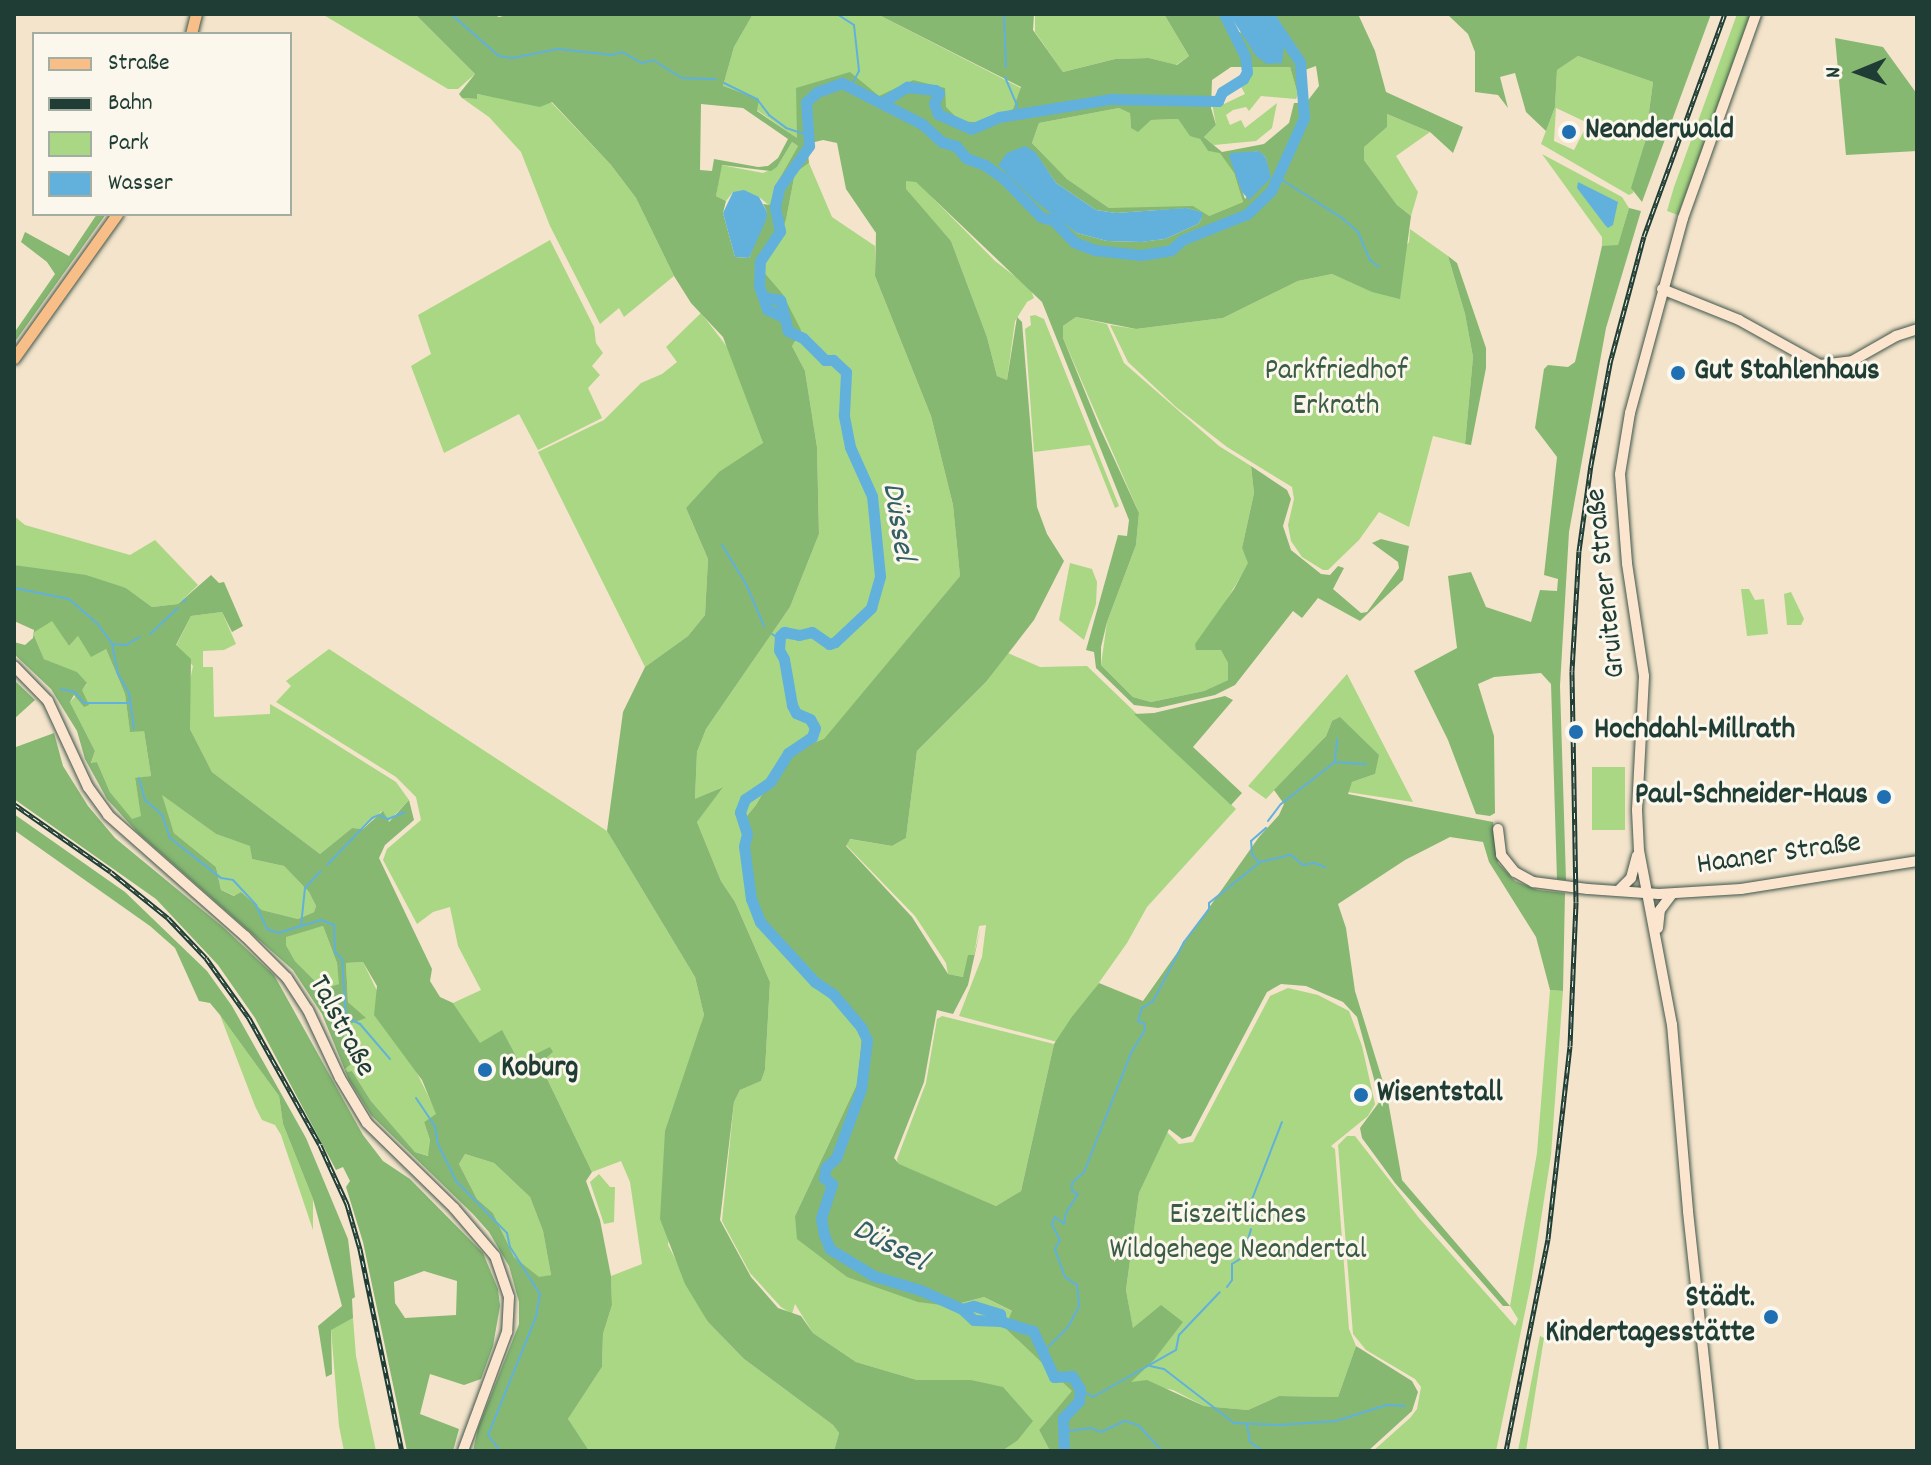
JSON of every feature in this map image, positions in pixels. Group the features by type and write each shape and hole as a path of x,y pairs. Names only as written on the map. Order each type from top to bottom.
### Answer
{"main road":[{"name":"Gruitener Straße","path":"1714,1451 1672,1025 1657,933 1639,851 1637,810 1644,676 1627,563 1620,474 1630,413 1662,289 1697,174 1756,14"},
{"path":"14,358 116,216"},
{"path":"1662,289 1739,320 1820,365 1852,361 1896,336 1917,329"},
{"name":"Talstraße","path":"14,666 48,701 88,787 108,815 280,970 308,1010 340,1078 367,1123 463,1218 495,1256 509,1297 507,1332 463,1451"},
{"name":"Haaner Straße","path":"1498,829 1501,855 1524,878 1543,884 1618,891 1672,894 1777,885 1917,861"},
{"path":"1618,891 1631,878 1639,851"},
{"path":"1657,933 1660,910 1672,894"}],"green space":[{"path":"322,14 415,14 475,74 458,89 448,89"},
{"path":"415,14 492,14 499,17 512,14 753,14 734,47 723,86 759,99 757,111 797,138 796,88 850,72 879,96 913,80 945,88 946,107 960,121 978,122 1013,109 1021,87 877,14 1034,14 1033,30 1063,72 1115,59 1149,58 1177,65 1189,56 1164,14 1229,14 1239,32 1284,46 1263,14 1358,14 1375,51 1386,92 1463,127 1453,153 1430,132 1387,114 1387,127 1364,147 1364,160 1397,205 1411,216 1400,299 1372,292 1332,274 1298,281 1223,318 1136,329 1076,317 1063,326 1063,338 1139,513 1136,545 1107,622 1101,647 1101,665 1133,697 1151,702 1204,691 1228,680 1228,663 1221,650 1196,650 1195,644 1234,589 1248,563 1242,548 1254,493 1251,466 1287,490 1291,499 1283,526 1291,550 1321,574 1330,575 1338,566 1344,568 1333,589 1361,613 1367,612 1399,568 1398,562 1372,543 1381,539 1409,546 1403,580 1360,621 1318,598 1302,618 1293,611 1235,685 1215,695 1158,708 1134,705 1096,668 1094,652 1086,650 1118,535 1127,536 1129,520 1042,302 916,182 906,181 906,189 951,241 987,337 997,376 1007,380 1017,317 1022,322 1037,507 1047,534 1064,561 1034,620 986,682 917,751 906,838 892,846 850,839 846,846 912,917 948,974 963,977 968,955 974,955 981,926 968,985 953,1014 937,1010 924,1082 894,1158 899,1164 996,1206 1021,1191 1054,1044 1071,1018 1099,983 1143,1001 1259,837 1279,815 1284,804 1274,790 1326,736 1332,721 1340,717 1379,755 1375,774 1352,782 1348,794 1493,822 1498,863 1515,881 1538,890 1565,893 1563,991 1550,990 1536,937 1489,862 1483,842 1450,837 1405,860 1338,904 1346,928 1355,991 1387,1095 1402,1180 1510,1306 1503,1306 1395,1183 1362,1138 1360,1128 1380,1101 1357,1017 1343,1002 1306,986 1281,984 1267,992 1191,1136 1182,1139 1169,1129 1139,1193 1126,1290 1133,1328 1161,1305 1183,1322 1153,1361 1131,1382 1147,1380 1204,1406 1248,1410 1279,1396 1338,1397 1356,1346 1412,1381 1418,1392 1412,1411 1368,1451 1050,1451 1039,1430 1072,1391 1005,1328 1012,1311 984,1297 950,1306 918,1302 847,1277 797,1239 795,1216 857,1084 863,1024 800,967 750,901 742,822 756,805 785,754 824,739 960,576 953,505 931,416 875,276 876,233 846,189 837,143 823,140 807,144 809,163 795,173 786,220 777,243 765,256 763,271 782,293 801,330 792,346 805,371 817,447 819,534 790,607 706,729 697,752 695,799 723,787 697,822 721,881 735,902 770,982 765,1070 761,1081 740,1090 734,1102 720,1220 751,1277 778,1308 801,1316 813,1333 856,1362 917,1380 971,1380 1003,1387 1033,1421 1017,1441 1002,1451 834,1451 839,1433 833,1425 744,1359 708,1322 685,1284 660,1219 665,1131 704,1015 695,977 607,831 623,712 645,667 688,636 705,615 708,559 686,508 719,472 763,443 723,337 691,303 674,276 636,198 611,165 552,102 540,107 477,94 477,99 462,98 459,94 475,74","holes":["1316,66 1319,86 1306,103 1294,103 1289,123 1264,144 1222,152 1204,137 1216,125 1211,108 1212,80 1231,67 1290,67 1298,95 1305,94 1302,71","701,104 743,108 788,139 778,158 768,166 714,159 712,171 700,170","1119,108 1130,113 1131,128 1138,132 1151,120 1178,119 1190,136 1200,139 1208,151 1220,153 1234,173 1243,202 1209,216 1193,206 1109,208 1067,179 1032,143 1039,123","792,142 798,146 774,188 770,205 763,204 767,212 749,258 735,257 723,213 726,201 716,196 722,165 771,171 777,167","1258,151 1266,158 1267,169 1245,199 1230,156","1035,153 1056,183 1096,210 1116,213 1187,208 1202,212 1198,224 1165,239 1107,241 1077,233 1024,188"]},
{"path":"753,14 877,14 1021,88 1013,109 978,122 960,121 913,80 798,139 723,86 734,47"},
{"path":"1035,14 1164,14 1189,56 1176,65 1149,58 1115,59 1063,72 1035,32"},
{"path":"1447,14 1711,14 1642,202 1631,188 1645,142 1653,82 1578,56 1557,70 1555,107 1546,131 1526,112 1515,73 1500,77 1508,108 1498,95 1475,92 1475,52 1468,34"},
{"path":"1737,14 1752,14 1678,215 1667,211 1674,187"},
{"path":"1835,38 1883,47 1917,94 1917,151 1846,155"},
{"path":"1578,56 1653,82 1645,142 1633,193 1629,195 1541,144 1555,107 1557,70","holes":["1556,108 1588,123 1574,150 1554,141"]},
{"path":"1249,67 1290,67 1298,95 1296,99 1261,96 1249,111 1246,107 1233,110 1226,115 1230,125 1241,120 1245,128 1277,103 1272,128 1256,141 1214,145 1204,137 1216,125 1212,103 1224,104 1245,94 1240,85"},
{"path":"476,94 518,101 551,102 611,165 636,198 674,276 624,317 619,308 600,324 550,226 521,152 489,117 462,98 476,99"},
{"path":"1119,108 1130,112 1131,128 1151,120 1178,119 1208,151 1220,152 1234,173 1243,202 1209,216 1150,208 1109,208 1067,179 1032,143 1039,123"},
{"path":"1387,114 1430,132 1396,156 1418,192 1411,216 1397,205 1364,160 1363,147 1387,127"},
{"path":"792,142 798,146 774,188 770,206 759,197 733,192 726,201 716,196 721,165 763,173 777,167"},
{"path":"1542,154 1622,197 1629,208 1618,246 1602,246 1602,237"},
{"path":"809,163 832,217 875,246 875,276 931,416 953,505 960,576 824,740 785,755 756,805 742,822 800,967 863,1024 857,1084 795,1216 950,1306 984,1297 1013,1312 1005,1328 1073,1391 1039,1430 1050,1451 1002,1451 1017,1441 971,1380 917,1380 856,1362 813,1333 795,1304 792,1314 781,1307 750,1273 722,1221 734,1102 740,1090 761,1081 765,1070 770,982 735,902 721,881 697,822 722,787 695,800 697,752 706,729 790,607 819,534 817,447 805,371 792,346 782,293 763,271 765,256 777,243 786,220 795,173"},
{"path":"906,181 916,181 995,261 1030,288 1034,298 1027,302 1015,321 1007,380 997,376 987,337 951,241 905,189"},
{"path":"1629,208 1641,211 1606,328 1569,532 1560,686 1566,880 1557,879 1551,684 1541,673 1494,677 1478,684 1494,736 1495,813 1490,816 1476,814 1448,740 1414,671 1457,648 1448,576 1471,572 1486,607 1531,622 1540,590 1557,591 1558,579 1544,575 1557,457 1535,428 1544,369 1548,365 1568,367 1575,362 1602,246 1618,245"},
{"path":"96,216 105,216 14,343 14,333 55,274 47,262 21,242 25,232 69,256"},
{"name":"Parkfriedhof Erkrath","path":"1410,229 1448,256 1465,314 1473,357 1465,444 1433,436 1409,527 1379,512 1359,540 1328,570 1323,570 1302,557 1291,541 1288,525 1294,499 1292,487 1227,447 1176,407 1128,362 1110,325 1136,329 1223,318 1298,281 1332,274 1373,292 1409,242"},
{"path":"550,240 594,327 596,343 603,353 592,366 600,375 588,388 602,418 538,450 519,414 444,453 411,366 431,354 418,315"},
{"path":"1448,256 1457,263 1486,348 1486,368 1471,445 1465,444 1473,357 1465,314"},
{"path":"701,313 728,348 763,443 686,508 708,559 705,615 688,636 645,667 538,452 604,420 641,383 662,374 677,362 666,347"},
{"path":"1030,316 1044,319 1119,506 1115,508 1090,445 1034,452 1025,329 1031,325"},
{"path":"1076,317 1107,324 1124,363 1219,446 1251,466 1254,493 1242,548 1249,563 1196,650 1221,649 1228,663 1228,680 1204,691 1151,702 1133,697 1101,665 1107,622 1136,545 1139,513 1063,338 1063,326"},
{"path":"14,516 25,525 130,555 155,540 198,585 178,604 152,607 126,588 14,565"},
{"path":"1070,563 1092,569 1097,582 1096,604 1084,640 1059,620"},
{"path":"14,565 86,575 126,588 152,607 178,604 211,575 219,583 224,582 243,626 232,632 222,612 191,616 176,645 191,659 190,729 212,772 320,854 352,828 363,829 383,811 389,822 409,800 414,820 385,845 379,858 432,969 430,981 440,997 453,1003 480,1043 502,1030 519,1062 550,1047 553,1052 540,1064 592,1172 586,1181 600,1220 611,1276 612,1305 603,1334 602,1367 568,1419 589,1451 473,1451 478,1428 519,1324 519,1302 509,1266 489,1232 473,1214 371,1115 349,1080 322,1014 293,970 138,833 107,799 85,759 77,731 51,689 14,654 14,642 25,645 33,634 44,659 77,672 87,683 82,690 89,705 84,707 74,695 70,702 95,751 91,763 97,762 110,792 132,819 141,816 135,778 151,776 144,731 130,732 125,694 106,649 91,657 78,636 69,646 52,621 34,633 34,630 14,621","holes":["162,795 216,834 250,846 252,859 284,866 309,892 316,906 314,912 298,919 262,910 241,892 234,896 221,890 216,867 174,833","323,926 337,963 339,984 323,989 295,961 286,945 286,937","363,962 377,986 374,1015 422,1080 436,1114 424,1122 430,1140 428,1156 415,1152 371,1101 352,1071 345,1069 351,1064 342,1027 366,1018 348,1002 346,963","465,1154 494,1163 530,1197 543,1231 551,1275 539,1277 514,1257 493,1213 477,1199 459,1164"]},
{"path":"1741,589 1749,589 1755,600 1764,599 1768,634 1747,636"},
{"path":"1791,592 1804,619 1801,625 1787,625 1784,594"},
{"path":"222,612 236,644 224,650 203,651 203,667 213,667 214,717 270,714 270,704 302,723 396,782 409,800 388,822 382,811 362,829 352,828 320,854 212,772 190,729 188,690 193,666 176,646 191,616"},
{"path":"52,620 69,646 78,636 106,649 125,694 130,731 144,731 151,776 135,779 142,816 132,820 110,792 97,762 91,764 95,751 70,702 87,684 76,672 44,659 33,633"},
{"path":"329,649 607,831 695,977 704,1015 688,1068 668,1245 708,1322 744,1359 833,1425 839,1433 834,1451 589,1451 577,1437 568,1419 602,1367 603,1334 612,1305 611,1276 642,1264 630,1182 621,1161 592,1172 540,1064 553,1052 519,1062 480,1044 453,1003 481,990 458,946 450,907 433,912 417,924 383,860 387,849 421,820 416,797 396,777 276,702 291,686 286,681"},
{"path":"1008,653 1040,667 1087,666 1236,809 1147,907 1127,943 1057,1042 959,1016 982,957 986,925 979,926 974,955 963,977 948,974 946,963 915,916 846,845 849,839 892,846 906,838 917,751 986,682"},
{"path":"1347,674 1413,802 1347,792 1352,782 1375,774 1332,721 1326,736 1266,799 1248,786"},
{"path":"14,680 35,700 14,719"},
{"path":"1225,696 1233,700 1193,747 1242,793 1231,805 1134,714 1154,713"},
{"path":"54,733 63,766 88,806 115,838 223,927 274,975 363,1135 383,1161 410,1179 483,1253 498,1289 500,1306 493,1346 481,1379 464,1385 430,1374 420,1414 459,1429 453,1451 407,1451 363,1242 346,1187 350,1181 343,1167 336,1170 255,1018 218,965 156,899 14,799 14,743 16,747","holes":["424,1271 457,1281 456,1315 405,1318 395,1303 394,1282"]},
{"path":"1592,767 1625,767 1625,830 1592,830"},
{"path":"161,794 216,834 251,846 252,859 284,866 309,892 316,906 314,912 298,919 262,910 241,892 235,896 221,890 216,867 174,833"},
{"path":"14,814 125,892 207,971 232,1006 306,1138 348,1239 355,1297 352,1299 353,1318 331,1330 332,1374 326,1377 318,1326 342,1306 313,1199 283,1124 279,1096 210,1003 199,1001 175,948 150,926 14,830"},
{"path":"323,926 337,963 340,984 323,989 295,961 286,945 286,936"},
{"path":"363,962 437,1114 424,1122 430,1140 429,1156 415,1152 371,1101 352,1071 346,1073 342,1027 365,1018 348,1002 346,963"},
{"name":"Eiszeitliches Wildgehege Neandertal","path":"1288,988 1318,995 1349,1011 1362,1046 1375,1104 1368,1116 1331,1146 1335,1149 1349,1329 1356,1346 1338,1397 1279,1396 1248,1410 1204,1406 1173,1390 1131,1382 1132,1377 1153,1361 1133,1329 1126,1290 1139,1193 1167,1132 1179,1144 1193,1142 1270,996"},
{"path":"1550,990 1563,991 1551,1155 1531,1283 1496,1451 1373,1451 1417,1409 1421,1387 1415,1379 1366,1350 1353,1334 1338,1145 1347,1136 1355,1136 1419,1218 1515,1326 1518,1319 1510,1306 1537,1153"},
{"path":"220,1015 279,1096 283,1124 313,1199 313,1230 281,1135 275,1125 262,1120"},
{"name":"Eiszeitliches Wildgehege Neandertal","path":"942,1016 1054,1044 1021,1191 996,1206 898,1164 897,1159 926,1083 937,1019"},
{"path":"465,1154 494,1163 530,1197 543,1231 551,1275 539,1278 514,1257 493,1213 477,1199 459,1164"},
{"path":"599,1174 610,1187 615,1187 614,1222 604,1224 590,1182"},
{"path":"353,1318 356,1356 376,1451 344,1451 339,1426 331,1329"},
{"path":"1540,1336 1544,1338 1526,1451 1518,1451"}],"water":[{"path":"1229,14 1263,14 1284,46 1282,63 1267,64 1256,56"},
{"path":"1025,146 1035,152 1056,183 1096,210 1116,213 1186,208 1202,212 1202,218 1198,224 1165,239 1141,242 1107,241 1077,233 1036,202 998,165 1007,153"},
{"path":"1259,151 1266,158 1271,178 1249,200 1242,192 1229,156 1231,153"},
{"path":"1578,182 1618,202 1613,225 1608,228 1605,225 1577,188"},
{"path":"744,190 759,197 767,212 749,258 735,257 723,213 733,192"}],"waterway":[{"path":"451,14 499,56 512,58 558,49 612,55 622,52 642,63 653,60 682,78 716,79"},
{"path":"837,14 854,25 859,71 851,86"},
{"path":"1004,14 1006,67"},
{"name":"Düssel","path":"881,103 907,87 935,90 939,93 934,103 938,114 971,129 999,117 1110,99 1218,101 1222,92 1243,79 1247,72 1245,56 1224,14"},
{"name":"Düssel","path":"1064,1451 1063,1418 1079,1401 1080,1389 1072,1376 1054,1377 1033,1331 1001,1321 1000,1314 973,1306 962,1309 920,1290 874,1276 830,1249 824,1235 821,1218 832,1184 824,1178 826,1167 836,1158 861,1089 867,1040 861,1027 833,994 815,982 760,922 751,899 744,846 747,834 740,812 745,799 770,782 788,753 812,737 815,728 810,719 796,713 792,705 784,659 779,650 780,636 784,632 799,635 812,632 829,644 835,642 871,608 880,576 872,496 850,447 844,415 846,372 833,360 825,360 803,338 788,331 780,300 763,297 759,286 760,261 780,231 775,207 779,188 809,146 806,102 817,92 842,83 922,124 942,142 956,146 966,158 985,165 1004,179 1041,217 1053,220 1074,242 1095,250 1141,255 1171,250 1182,240 1247,214 1271,191 1304,118 1300,62 1268,14"},
{"path":"1005,77 1017,105 1016,114"},
{"path":"724,83 757,99 769,115 786,128 808,135"},
{"path":"1279,178 1342,218 1358,232 1370,260 1379,267"},
{"path":"763,297 767,309 783,317"},
{"path":"722,545 746,584 764,626"},
{"path":"14,588 69,599 97,623 112,644 118,674 129,693 134,729"},
{"path":"183,602 186,599"},
{"path":"150,634 178,608"},
{"path":"772,634 779,639"},
{"path":"112,644 126,645 140,637"},
{"path":"61,689 75,692 84,703 130,703"},
{"path":"1268,821 1281,804 1335,762 1337,739"},
{"path":"1335,762 1366,764"},
{"path":"139,778 145,800 162,815 170,838 221,878 233,880 256,905 267,929 278,933 321,920 334,925 335,952 342,959 346,1017 360,1024 390,1059"},
{"path":"327,865 372,818 379,815 388,819 405,812"},
{"path":"1042,1353 1068,1327 1079,1306 1077,1285 1065,1277 1055,1249 1060,1240 1052,1224 1055,1217 1064,1224 1066,1213 1078,1194 1072,1191 1072,1183 1084,1172 1132,1051 1144,1032 1145,1024 1138,1021 1142,1008 1153,1001 1184,942 1209,909 1209,903 1259,863 1252,854 1251,841 1266,828"},
{"path":"1260,862 1291,855 1303,865 1314,863 1325,867"},
{"path":"301,926 305,888 321,871"},
{"path":"416,1098 435,1126 438,1144 456,1181 507,1233 510,1247 540,1294 536,1317 488,1435 500,1451"},
{"path":"1252,1223 1249,1207 1282,1122"},
{"path":"1227,1287 1232,1280 1232,1264 1243,1257 1251,1229"},
{"path":"1080,1389 1093,1397 1176,1350 1179,1335 1220,1292"},
{"path":"962,1309 974,1320 1001,1321"},
{"path":"1150,1366 1164,1369 1234,1423 1279,1425 1336,1421 1386,1405 1405,1406"},
{"path":"1062,1432 1091,1428 1101,1432 1125,1421 1138,1425 1162,1451"},
{"path":"1247,1425 1250,1442 1263,1451"}],"railway":[{"path":"1506,1451 1548,1239 1570,1046 1576,902 1572,671 1579,551 1591,465 1610,363 1644,236 1725,14"},
{"path":"14,804 111,872 168,918 206,958 249,1018 320,1145 347,1204 360,1249 402,1451"}],"place":[{"name":"Neanderwald","path":"1569,132"},
{"name":"Gut Stahlenhaus","path":"1678,373"},
{"name":"Hochdahl-Millrath","path":"1576,732"},
{"name":"Paul-Schneider-Haus","path":"1884,797"},
{"name":"Koburg","path":"485,1070"},
{"name":"Wisentstall","path":"1361,1095"},
{"name":"Städt. Kindertagesstätte","path":"1771,1317"}]}
